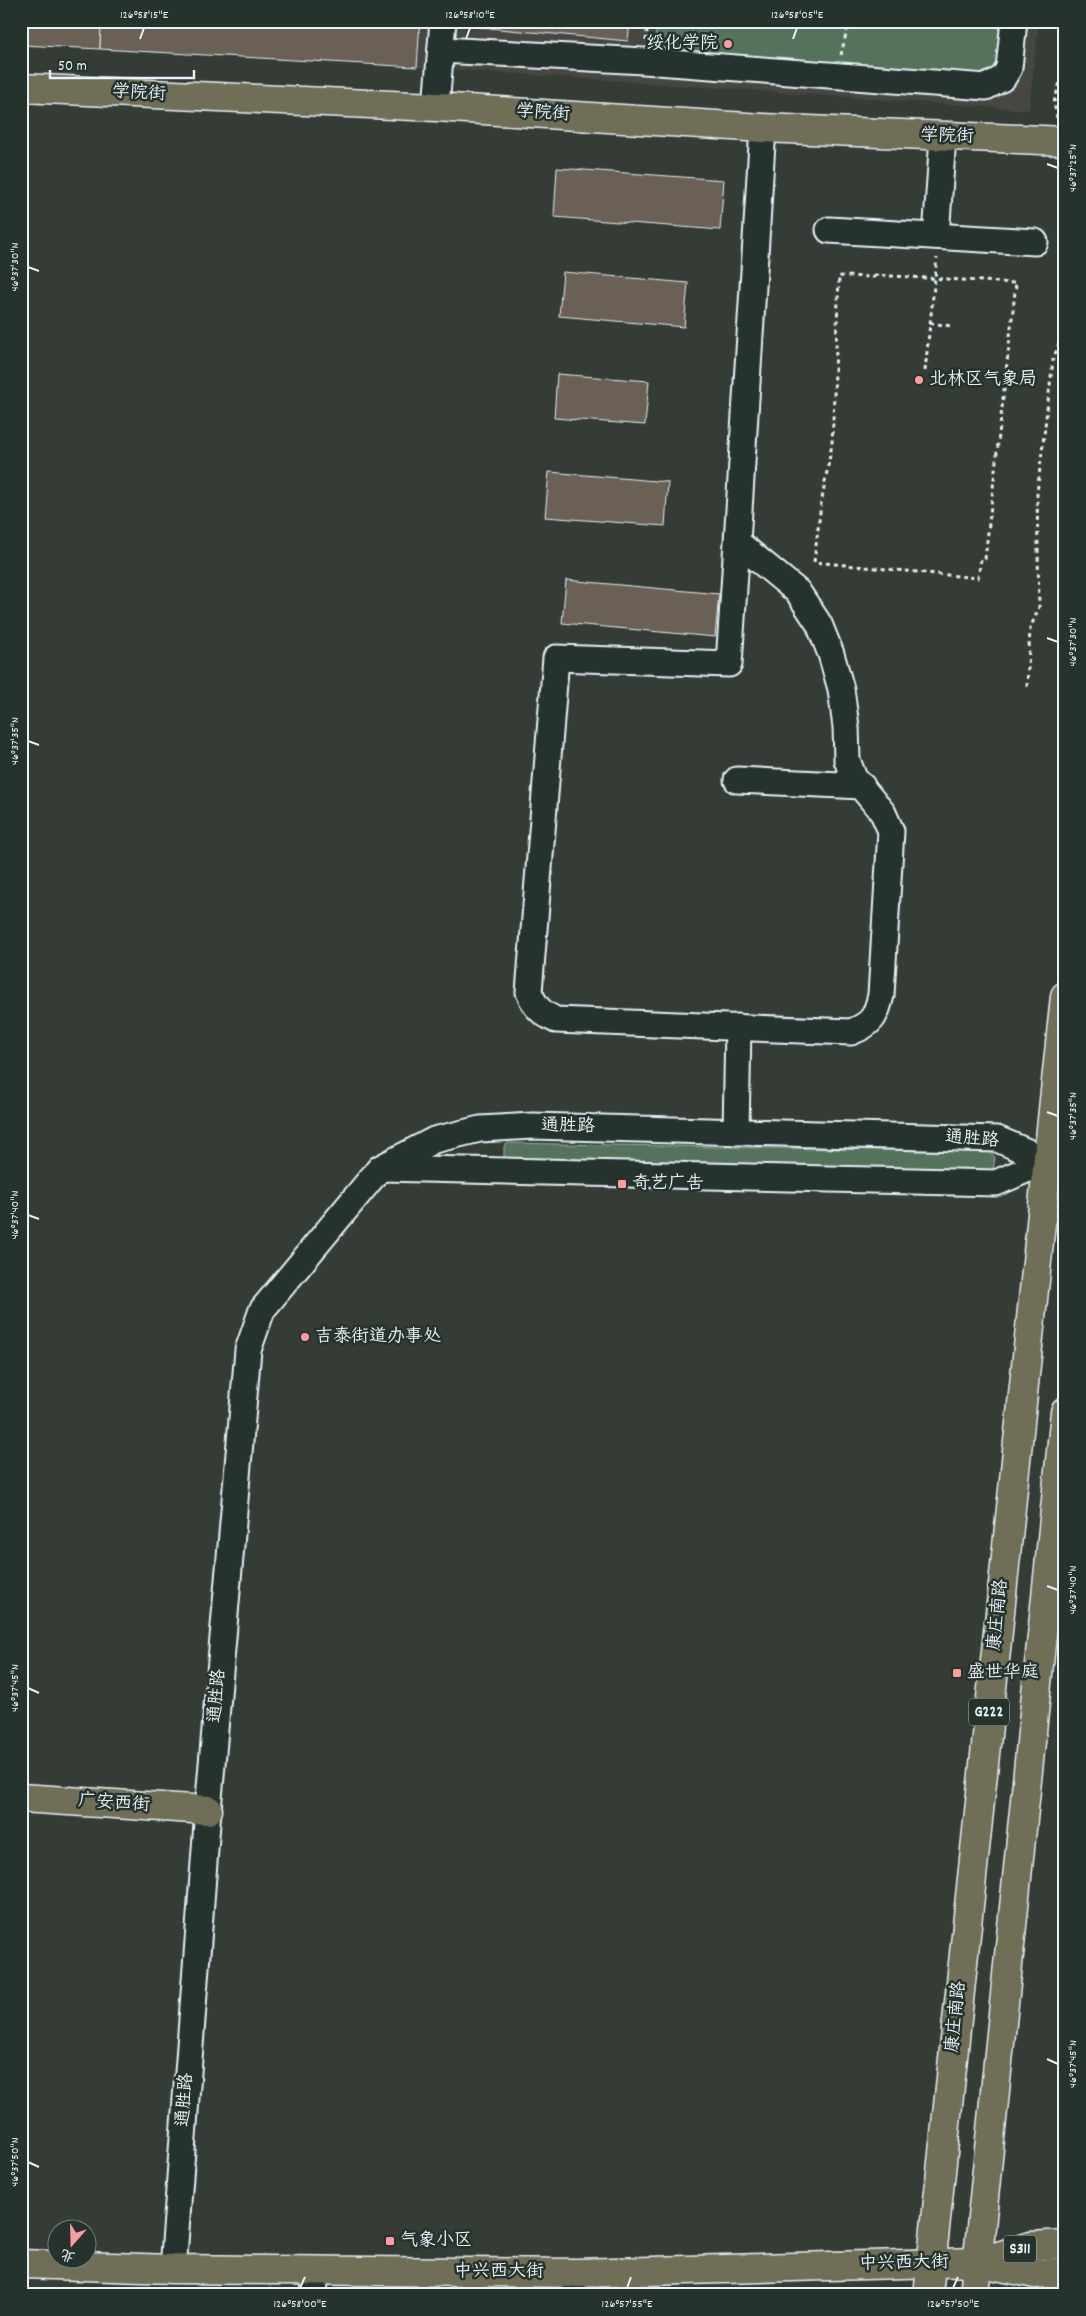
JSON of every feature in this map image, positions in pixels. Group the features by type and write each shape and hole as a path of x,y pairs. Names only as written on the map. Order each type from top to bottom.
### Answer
{"main road":[{"name":"学院街","path":"21,88 436,107 763,128 1061,141"},
{"name":"康庄南路","path":"931,2263 1056,1157 1065,996"},
{"name":"G222","path":"974,2295 1059,1530 1065,1412"},
{"name":"广安西街","path":"21,1798 208,1810"},
{"name":"中兴西大街","path":"977,2262 1030,2246 1065,2244"},
{"name":"中兴西大街","path":"21,2264 174,2269 315,2282 574,2284 931,2263 977,2262 1035,2274 1065,2272"},
{"name":"G222","path":"928,2295 931,2263"}],"street":[{"path":"436,107 443,21"},
{"path":"440,50 644,61 986,86 1003,78 1009,68 1014,21"},
{"path":"737,542 798,592 818,624 831,654 841,689 846,727 847,760 854,778 883,813 891,831 881,995 877,1012 867,1026 852,1032 556,1020 542,1014 534,1004 529,992 556,658 729,664 763,128"},
{"path":"938,236 943,136"},
{"path":"829,230 1035,242"},
{"path":"737,780 862,786"},
{"path":"736,1132 738,1027"},
{"name":"通胜路","path":"174,2269 208,1810 248,1350 262,1310 380,1168 434,1140 480,1129 533,1126 997,1139 1056,1157"},
{"path":"380,1168 996,1183 1056,1157"}],"path":[{"path":"838,75 849,21"},
{"path":"1065,66 1054,102 1061,141 1062,184 1065,194"},
{"path":"925,371 938,236"},
{"path":"874,275 935,278 1016,283 985,559 981,559 978,578 814,562 820,504 832,444 838,276 874,277 874,275"},
{"path":"930,323 951,326"},
{"path":"1028,687 1030,629 1039,607 1037,585 1037,494 1053,360 1065,327"}],"shaded area":[{"name":"绥化学院","path":"420,21 1039,21 1029,110 417,67"}],"green space":[{"path":"657,21 1004,21 999,68 992,76 654,54"},
{"path":"508,1143 989,1152 995,1157 993,1171 504,1161 504,1146"}],"building":[{"path":"21,21 101,21 100,49 21,45"},
{"path":"101,21 420,21 417,67 100,49"},
{"path":"478,21 630,21 628,41 478,27"},
{"path":"557,168 724,180 720,230 554,217"},
{"path":"563,272 688,283 684,327 559,316"},
{"path":"557,374 649,381 645,425 554,418"},
{"path":"549,472 668,482 665,526 545,517"},
{"path":"566,580 719,594 715,637 562,623"}],"place":[{"name":"绥化学院","path":"728,44"},
{"name":"北林区气象局","path":"919,380"},
{"name":"奇艺广告","path":"622,1184"},
{"name":"吉泰街道办事处","path":"305,1337"},
{"name":"盛世华庭","path":"957,1673"},
{"name":"气象小区","path":"390,2241"}]}
